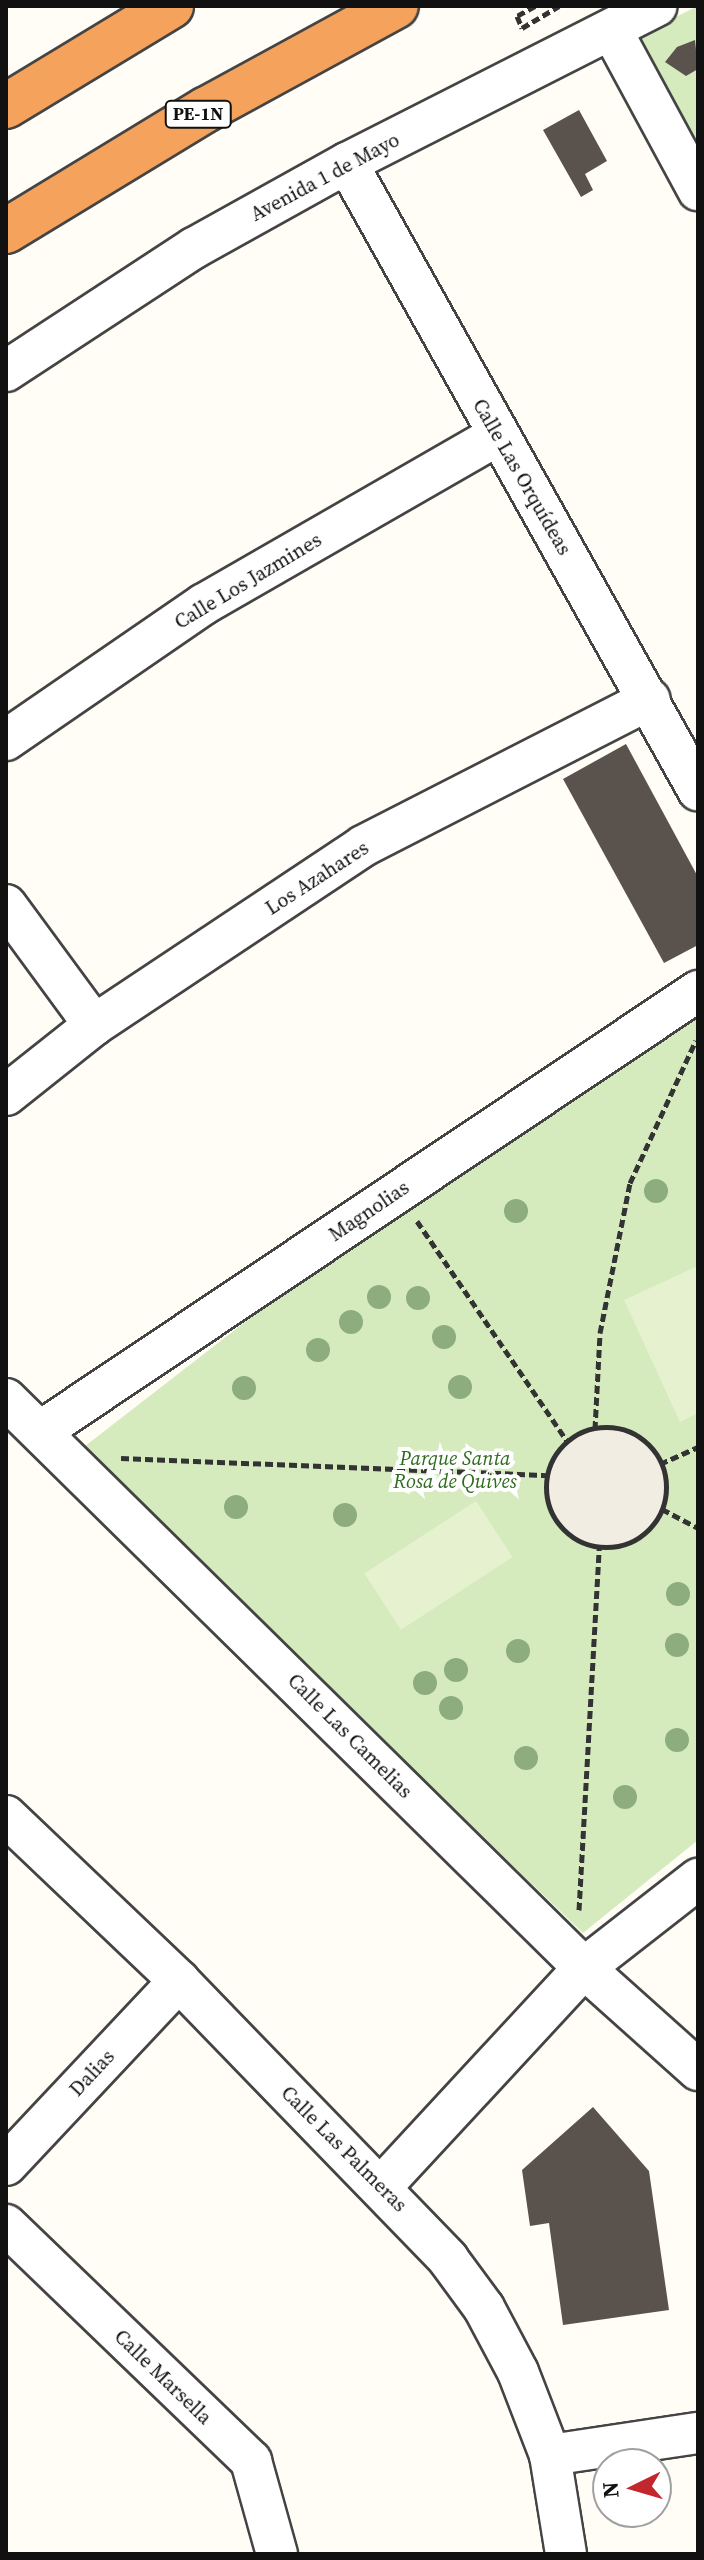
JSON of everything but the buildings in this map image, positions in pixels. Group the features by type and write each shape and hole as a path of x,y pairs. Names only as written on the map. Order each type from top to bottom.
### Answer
{"highway":[{"path":"6,106 171,6"},
{"name":"PE-1N","path":"6,231 207,109 396,6"}],"street":[{"name":"Avenida 1 de Mayo","path":"6,371 194,248 347,163 657,6"},
{"path":"612,31 698,190"},
{"name":"Calle Las Orquídeas","path":"347,163 498,435 650,699 698,790"},
{"name":"Calle Los Jazmines","path":"6,740 204,604 498,435"},
{"name":"Los Azahares","path":"6,1095 94,1025 363,846 650,699"},
{"path":"6,905 94,1025"},
{"name":"Magnolias","path":"53,1443 398,1192 698,991"},
{"name":"Calle Las Camelias","path":"6,1399 575,1958 698,2070"},
{"name":"Calle Las Palmeras","path":"6,1816 179,1981 448,2259 484,2308 518,2372 550,2455 566,2554"},
{"path":"381,2187 575,1958 698,1879"},
{"name":"Dalias","path":"6,2165 179,1981"},
{"name":"Calle Marsella","path":"6,2225 251,2461 277,2554"},
{"path":"550,2455 698,2433"}],"path":[{"path":"535,6 517,16 522,28 559,6"},
{"path":"595,1429 600,1333 630,1183 698,1037"},
{"path":"398,1192 568,1442"},
{"path":"595,1429 623,1430 641,1438 660,1464 666,1489 662,1509 637,1539 599,1547 564,1530 547,1495 548,1475 568,1442 595,1429"},
{"path":"53,1443 548,1475"},
{"path":"660,1464 698,1447"},
{"path":"662,1509 698,1528"},
{"path":"575,1958 599,1547"}],"green space":[{"path":"698,6 698,164 631,39"},
{"name":"Parque Santa Rosa de Quives","path":"698,1016 698,1840 583,1933 80,1450 396,1205"},
{"path":"698,1266 698,1413 680,1422 624,1300"},
{"path":"476,1501 512,1557 401,1630 364,1573"}],"shaded area":[{"path":"606,1427 629,1432 648,1445 661,1464 666,1487 661,1510 648,1529 629,1542 606,1547 583,1542 564,1529 551,1510 546,1487 551,1464 564,1445 583,1432"}]}
